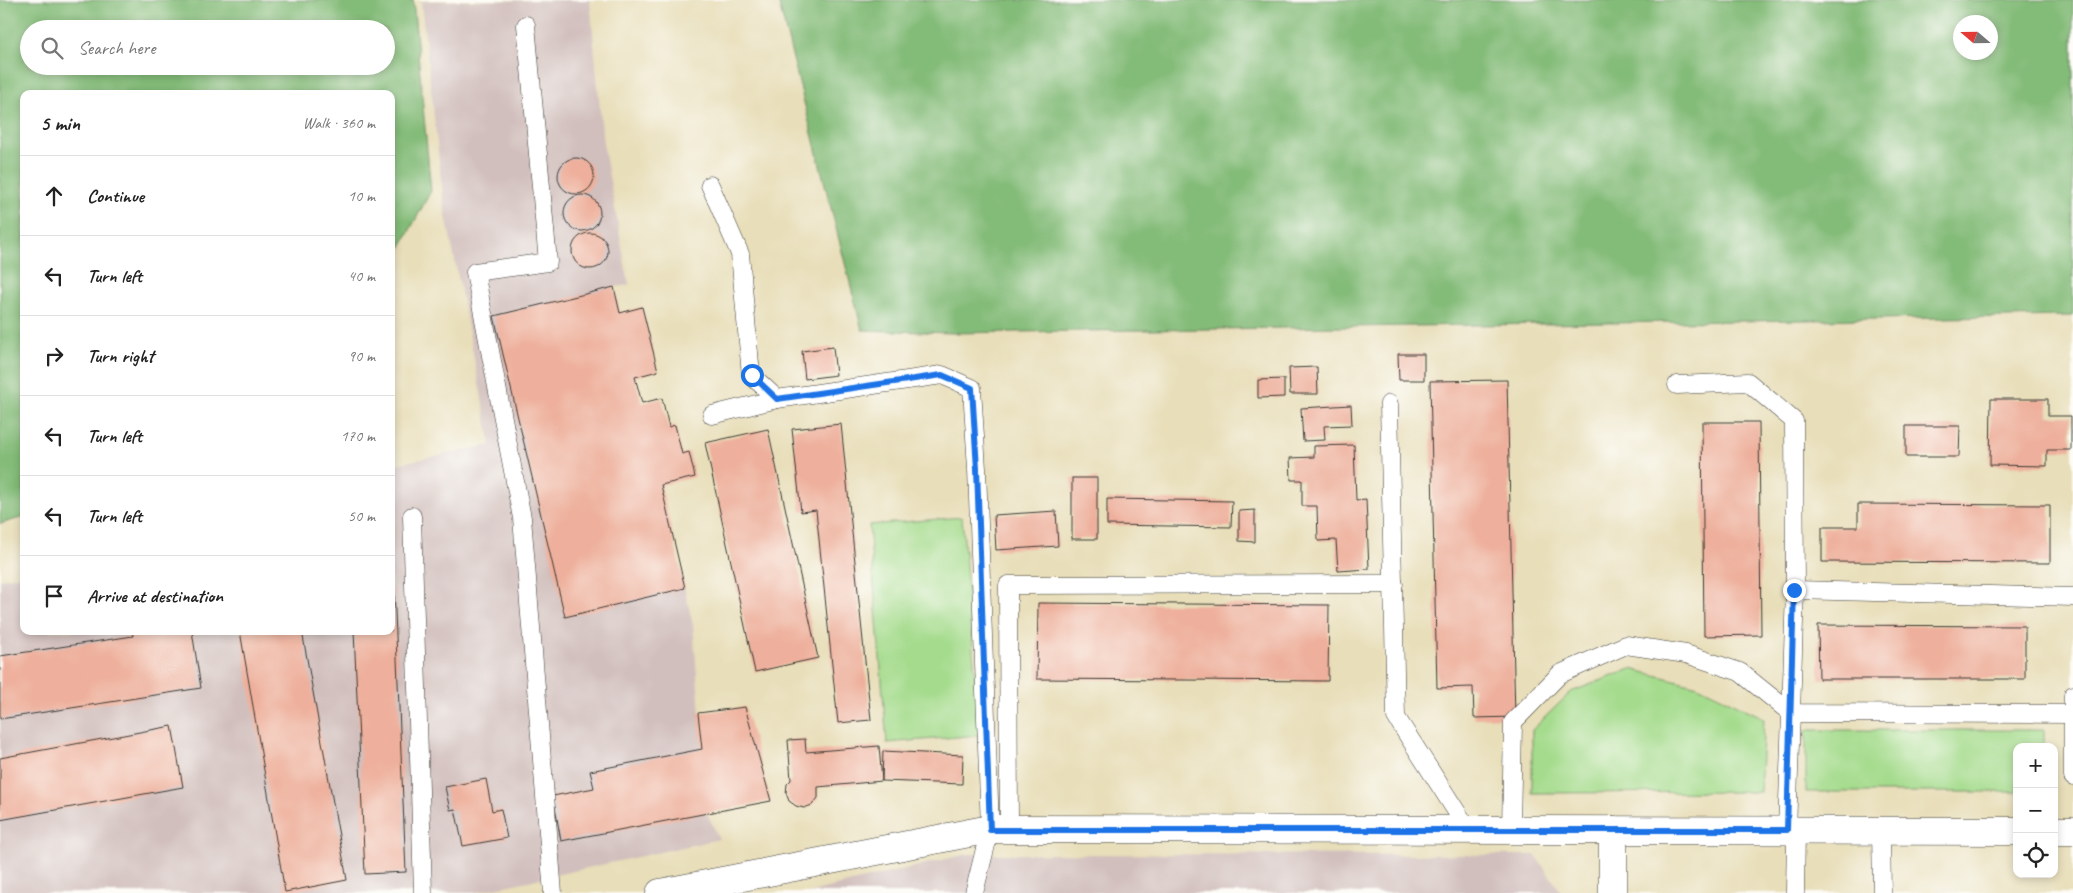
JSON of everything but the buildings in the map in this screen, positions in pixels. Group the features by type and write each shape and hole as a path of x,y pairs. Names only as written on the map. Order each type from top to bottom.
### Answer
{"main road":[{"path":"660,893 999,830 2013,831"},
{"path":"1613,830 1613,893"},
{"path":"2058,831 2073,831"}],"lane":[{"path":"526,25 548,262 475,272 522,518 553,893"},
{"path":"710,185 740,254 752,375 777,399"},
{"path":"712,415 777,399 942,375 972,388 999,830"},
{"path":"1677,385 1748,382 1794,421 1794,590 1791,712 1792,831 1796,893"},
{"path":"1389,404 1396,717 1469,831"},
{"path":"412,516 423,893"},
{"path":"974,893 999,830 1008,585 1394,584"},
{"path":"1794,590 2073,597"},
{"path":"1511,830 1513,722 1560,674 1626,645 1686,654 1740,672 1791,712 2073,714"},
{"path":"2073,695 2073,777"},
{"path":"1881,831 1882,893"}],"shaded area":[{"path":"590,0 603,143 629,285 614,287 693,625 708,815 719,839 473,893 0,893 0,579 20,576 20,635 395,635 395,464 491,445 444,205 421,1"},
{"path":"967,854 1535,855 1562,893 807,893"}],"green space":[{"path":"0,0 413,0 431,191 395,258 395,90 20,90 20,518 0,524"},
{"path":"778,0 2073,0 2073,316 952,333 862,330"},
{"path":"962,517 980,735 887,743 869,525"},
{"path":"1631,669 1698,686 1764,718 1760,792 1532,793 1532,730 1571,692"},
{"path":"1806,730 2044,730 2044,743 2013,743 2013,792 1806,792"}],"route":[{"path":"752,375 777,399 942,375 972,388 977,469 990,830 1787,830 1794,590"}]}
